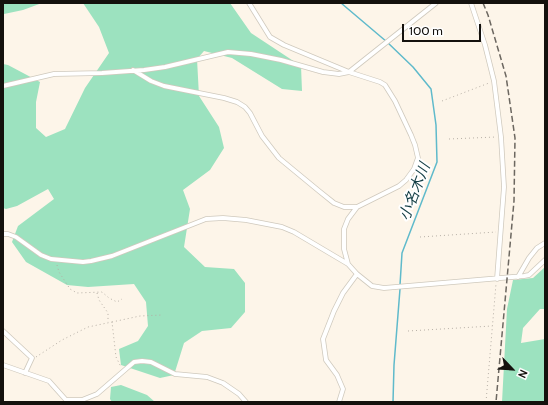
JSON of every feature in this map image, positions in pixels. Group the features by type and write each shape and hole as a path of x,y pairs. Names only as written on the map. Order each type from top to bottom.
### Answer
{"street":[{"path":"250,3 262,26 270,37 284,45 385,85 395,101 415,145 418,158 414,169 406,180 399,186 357,207 348,219 344,229 344,249 348,264"},
{"path":"3,86 54,74 102,73 165,67 228,52 241,52 281,60 323,72 339,74 349,72 436,3"},
{"path":"471,3 485,45 494,81 501,137 504,187 497,279"},
{"path":"133,70 164,86 237,102 245,107 250,113 262,136 279,158 334,203 344,207 357,207"},
{"path":"3,234 16,237 40,255 56,260 91,261 126,250 206,219 223,218 250,221 282,227 302,236 348,264 357,274 372,286 384,288 518,277 529,275 545,260"},
{"path":"518,277 529,258 537,248 545,243"},
{"path":"339,402 343,389 337,375 326,360 323,338 343,293 357,274"},
{"path":"3,331 32,358 25,373"},
{"path":"3,365 49,381 66,400 74,401 82,400 97,394 134,362 151,362 176,374 207,377 223,383 246,402"}],"path":[{"path":"442,101 494,81"},
{"path":"449,139 501,137"},
{"path":"420,237 500,232"},
{"path":"56,260 59,272 70,289 77,293 102,292 117,302 122,299"},
{"path":"486,402 497,279"},
{"path":"97,292 99,300 108,313 108,322"},
{"path":"32,358 38,357 62,340 88,327 140,316 162,315"},
{"path":"112,322 116,357 123,371"},
{"path":"408,331 493,326"}],"green space":[{"path":"3,3 42,3 23,10 4,14"},
{"path":"83,3 230,3 251,33 301,66 302,91 282,89 232,58 204,51 197,59 199,96 219,127 224,148 210,170 183,190 190,209 184,247 205,267 234,269 245,283 245,312 231,328 202,331 184,343 174,375 160,378 121,365 119,349 138,341 148,326 146,302 134,284 88,287 67,285 26,262 12,242 18,226 54,199 48,189 17,206 6,209 3,208 3,64 8,65 40,82 36,102 36,128 46,137 65,129 85,88 109,53 99,27"},
{"path":"545,267 545,309 540,309 523,328 521,343 545,339 545,402 502,402 507,309 513,280 533,278"},
{"path":"121,385 147,395 155,402 112,402 110,399 111,387"}],"waterway":[{"name":"小名木川","path":"341,3 387,42 413,67 431,89 436,125 437,162 402,253 400,285"},
{"name":"小名木川","path":"393,402 394,365 400,289"}],"railway":[{"path":"483,3 506,76 515,138 514,201 496,402"}]}
